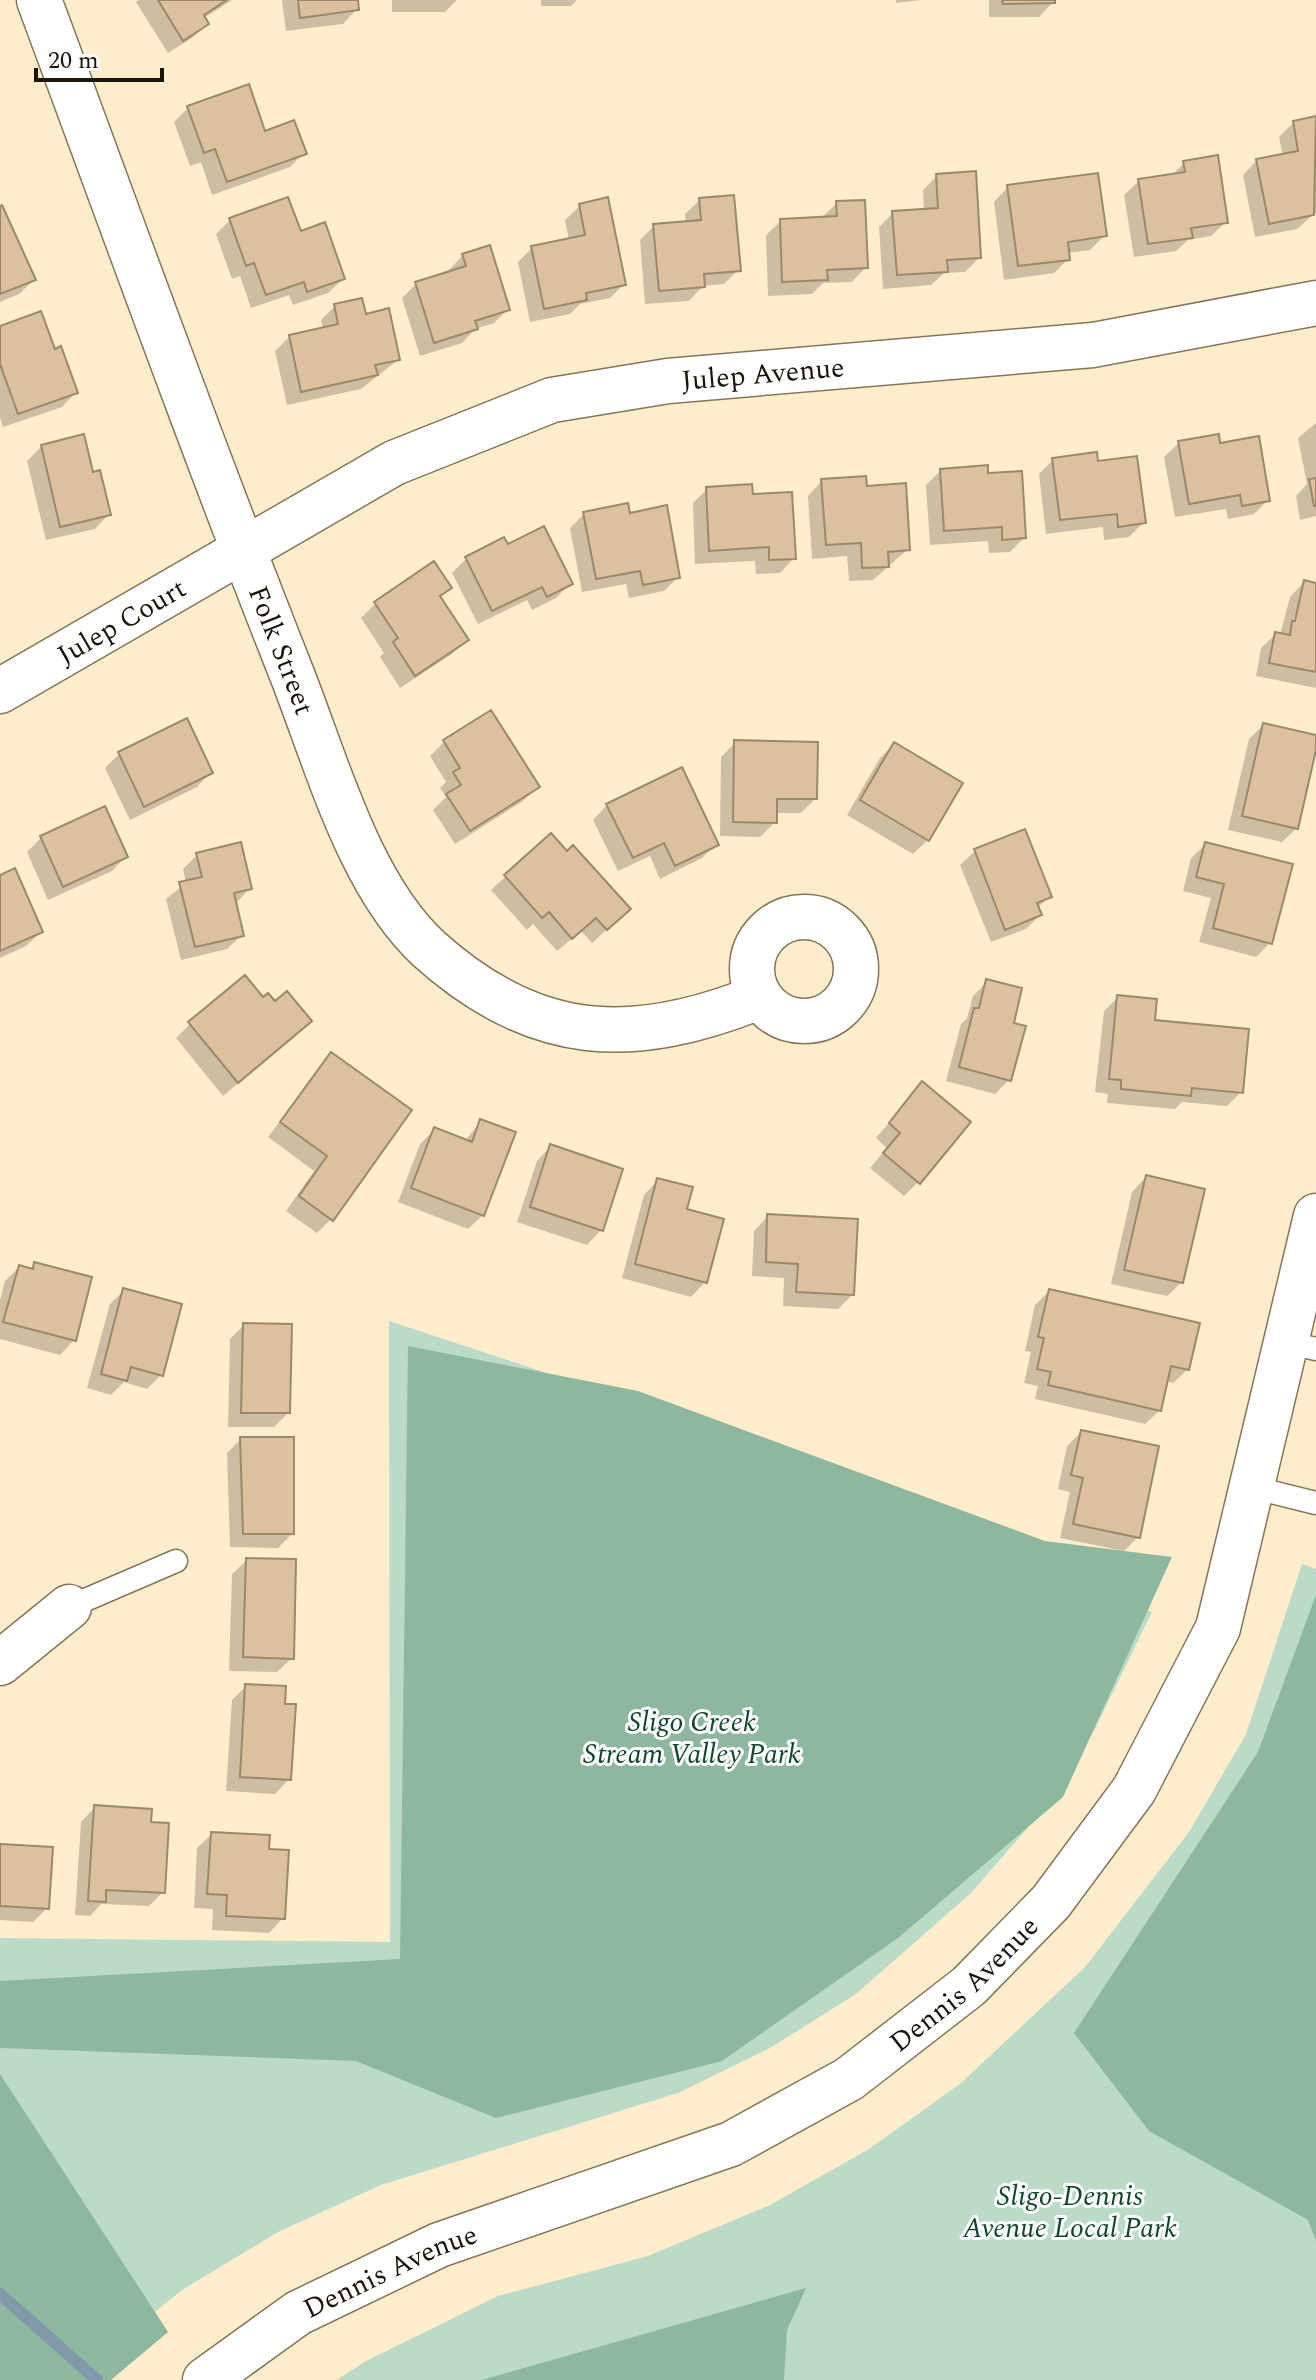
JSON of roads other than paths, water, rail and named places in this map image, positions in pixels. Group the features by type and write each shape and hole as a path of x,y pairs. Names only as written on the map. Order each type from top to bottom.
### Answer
{"street":[{"name":"Folk Street","path":"39,0 242,551 372,878 428,948 484,993 557,1026 634,1030 704,1019 759,997"},
{"name":"Julep Avenue","path":"242,551 394,463 552,400 668,381 1093,345 1316,303"},
{"name":"Julep Court","path":"0,691 242,551"},
{"name":"Dennis Avenue","path":"208,2378 298,2313 439,2245 731,2144 849,2079 969,1986 1051,1902 1134,1790 1218,1628 1251,1487 1301,1345 1316,1216"},
{"path":"0,1663 69,1607"}],"lane":[{"path":"1251,1487 1316,1503"},
{"path":"69,1607 176,1561"}],"waterway":[{"path":"0,2294 97,2380"}],"park label":[{"name":"Sligo Creek Stream Valley Park","path":"692,1737"},
{"name":"Sligo-Dennis Avenue Local Park","path":"1070,2211"}]}
